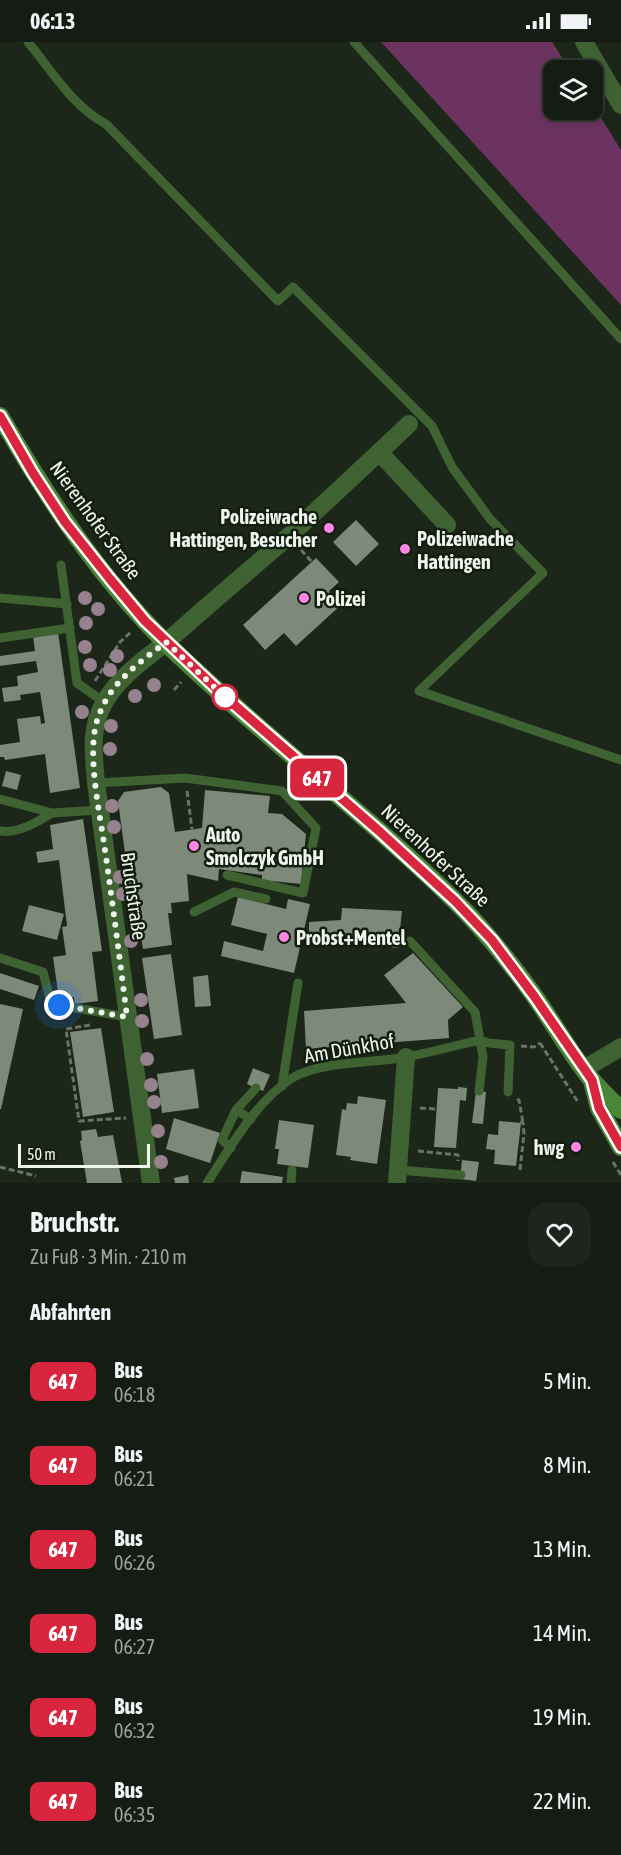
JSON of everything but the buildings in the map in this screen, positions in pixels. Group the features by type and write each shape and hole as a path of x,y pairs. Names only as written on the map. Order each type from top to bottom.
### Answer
{"main road":[{"name":"Nierenhofer Straße","path":"0,416 65,522 145,621 297,761 379,831 455,901 502,953 588,1074 621,1110"},
{"name":"Nierenhofer Straße","path":"588,1074 599,1108 621,1147"}],"street":[{"path":"584,42 621,105"},
{"path":"166,642 289,535 409,424"},
{"path":"379,452 447,525"},
{"name":"Bruchstraße","path":"151,1183 96,783 93,734 104,702 116,686 137,664 166,642"},
{"path":"588,1074 621,1047"},
{"path":"397,1176 406,1057"}],"lane":[{"path":"28,42 56,78 92,117 106,124 278,301 293,287 432,426 452,467 490,519 543,573 419,691 621,760"},
{"path":"354,42 621,339"},
{"path":"62,565 77,683 104,702"},
{"path":"0,598 68,604"},
{"path":"0,638 70,628"},
{"path":"96,783 185,778 282,791 316,828 303,893 227,875"},
{"path":"0,799 52,813 100,810"},
{"path":"0,831 9,833 37,822 52,813"},
{"path":"194,912 234,892 266,899"},
{"path":"410,941 475,1012 478,1040 483,1057 479,1091"},
{"path":"0,958 43,972 49,994 59,1005 127,1017"},
{"path":"282,1086 298,983"},
{"name":"Am Dünkhof","path":"207,1183 269,1097 293,1078 309,1070 406,1057 478,1040 489,1044 510,1045"},
{"path":"508,1092 510,1045"},
{"path":"231,1148 222,1140 236,1110 256,1088"},
{"path":"236,1110 251,1119"},
{"path":"291,1183 292,1170"},
{"path":"397,1176 461,1175"}],"path":[{"path":"88,691 120,642 145,621"},
{"path":"185,778 192,829"},
{"path":"97,1024 66,1029 79,1121 141,1118"},
{"path":"510,1045 534,1047 540,1043"},
{"path":"508,1092 519,1100 524,1134 519,1170"},
{"path":"399,1149 458,1155 458,1161"},
{"path":"0,1167 36,1176"}],"shaded area":[{"path":"381,42 552,42 564,60 543,60 543,120 602,120 621,150 621,305"}],"bus line":[{"name":"647","path":"0,416 65,522 145,621 222,694 379,831 455,901 492,940 592,1080 599,1108 621,1147"}],"place":[{"name":"Polizeiwache Hattingen, Besucher","path":"329,528"},
{"name":"Polizeiwache Hattingen","path":"405,549"},
{"name":"Polizei","path":"304,598"},
{"name":"Auto Smolczyk GmbH","path":"194,846"},
{"name":"Probst+Mentel","path":"284,937"},
{"name":"hwg","path":"576,1147"}],"route":[{"path":"59,1005 127,1017 96,783 93,734 104,702 137,664 166,642 225,697"}]}
